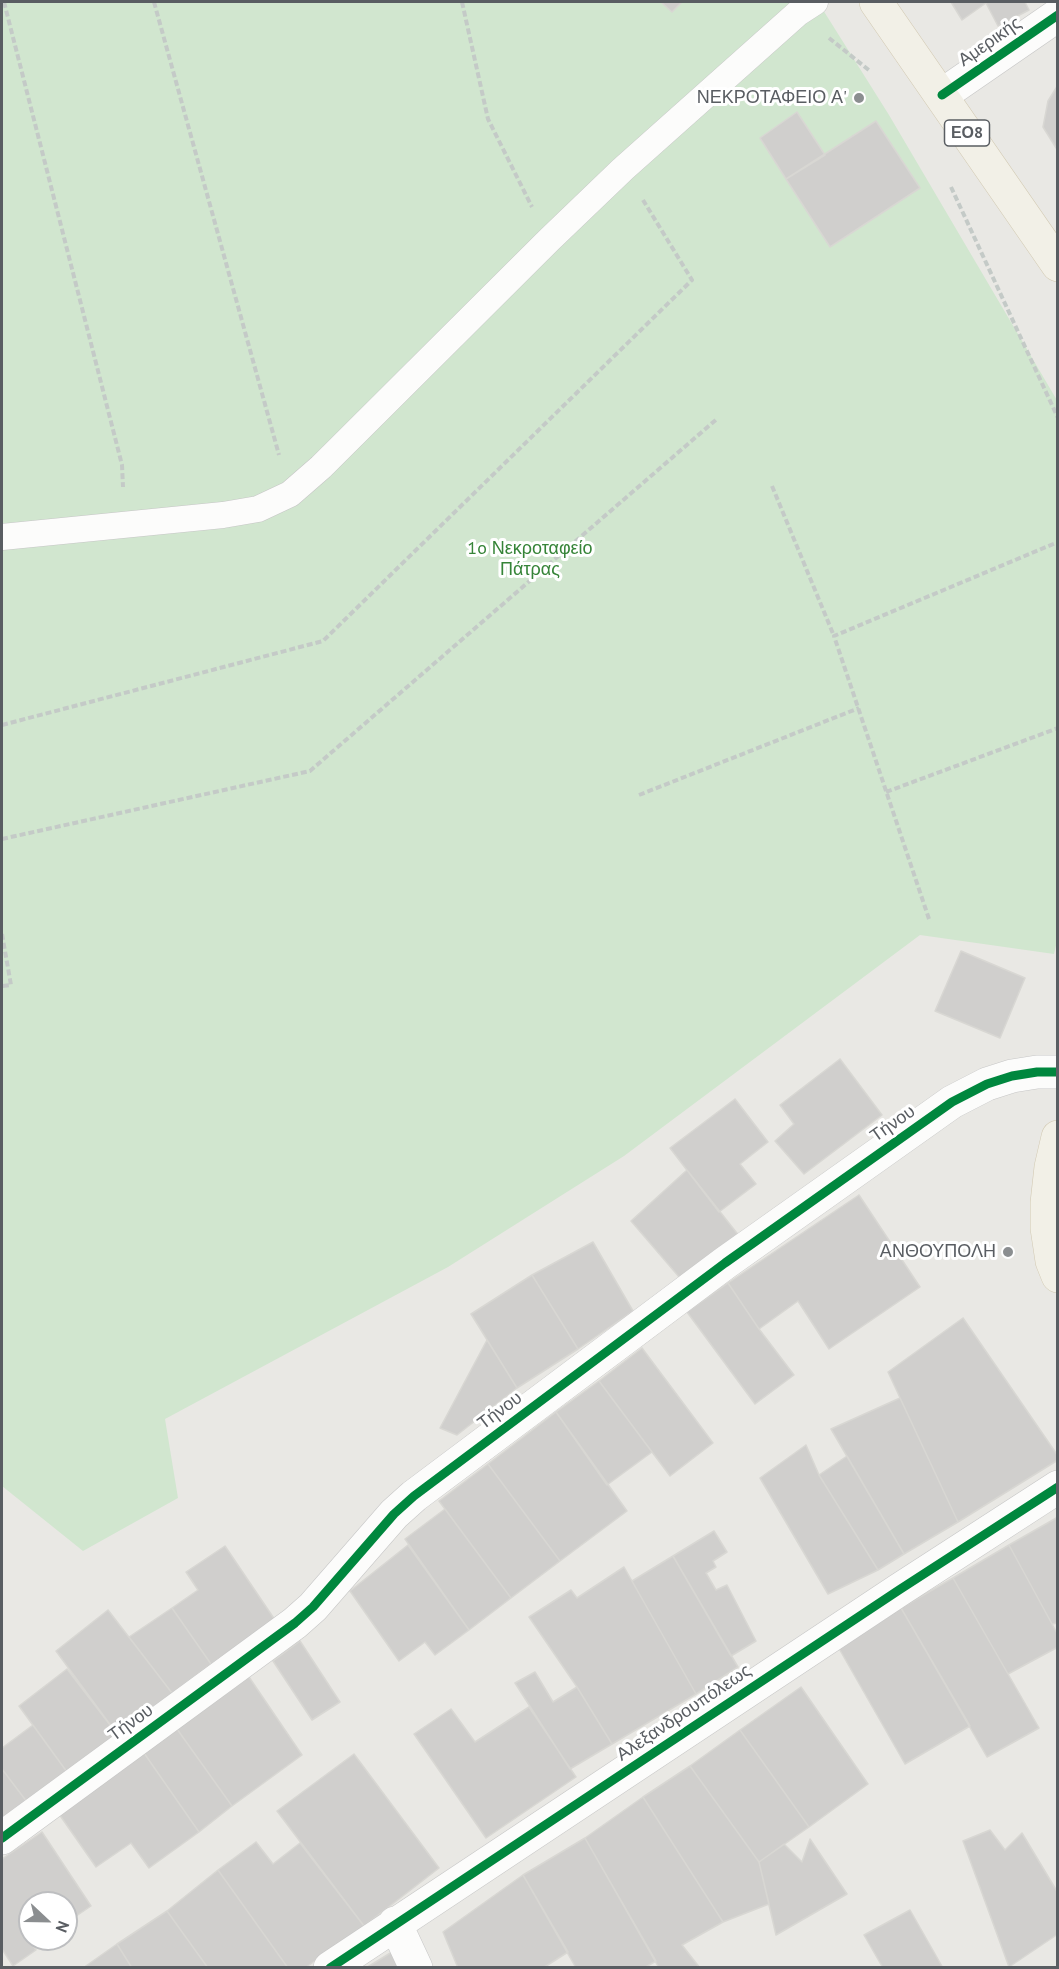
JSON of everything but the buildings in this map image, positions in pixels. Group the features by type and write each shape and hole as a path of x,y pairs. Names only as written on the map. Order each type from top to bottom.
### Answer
{"main road":[{"name":"ΕΟ8","path":"876,2 1058,266"},
{"path":"1058,1137 1048,1194 1047,1228 1052,1261 1058,1276"}],"street":[{"name":"Αμερικής","path":"942,95 1058,15"},
{"name":"Τήνου","path":"2,1838 295,1623 313,1606 394,1514 414,1496 724,1263 952,1102 987,1084 1012,1076 1037,1072 1058,1072"},
{"name":"Αλεξανδρουπόλεως","path":"330,1968 1058,1487"},
{"path":"395,1923 416,1968"}],"lane":[{"path":"2,537 223,515 258,509 290,494 321,467 623,169 802,6"}],"path":[{"path":"4,2 122,465 125,525"},
{"path":"154,2 290,494"},
{"path":"462,2 488,119 549,240"},
{"path":"802,6 876,75"},
{"path":"2,725 323,641 692,280 623,169"},
{"path":"946,177 1058,418"},
{"path":"2,839 310,771 718,418"},
{"path":"772,486 834,636 929,919"},
{"path":"834,636 1058,542"},
{"path":"639,795 859,708"},
{"path":"886,792 1058,728"},
{"path":"2,934 11,985 2,986"}],"green space":[{"name":"1o Νεκροταφείο Πάτρας","path":"2,2 818,2 889,115 1058,402 1058,937 1054,954 920,935 624,1156 448,1267 165,1419 178,1498 83,1551 2,1486"}],"cycle path":[{"path":"942,95 1058,15"},
{"path":"2,1838 295,1623 313,1607 394,1514 414,1496 725,1263 952,1102 987,1084 1012,1076 1037,1072 1058,1072"},
{"path":"330,1968 1058,1487"}],"place":[{"name":"ΝΕΚΡΟΤΑΦΕΙΟ Α'","path":"859,98"},
{"name":"ΑΝΘΟΥΠΟΛΗ","path":"1008,1252"}]}
